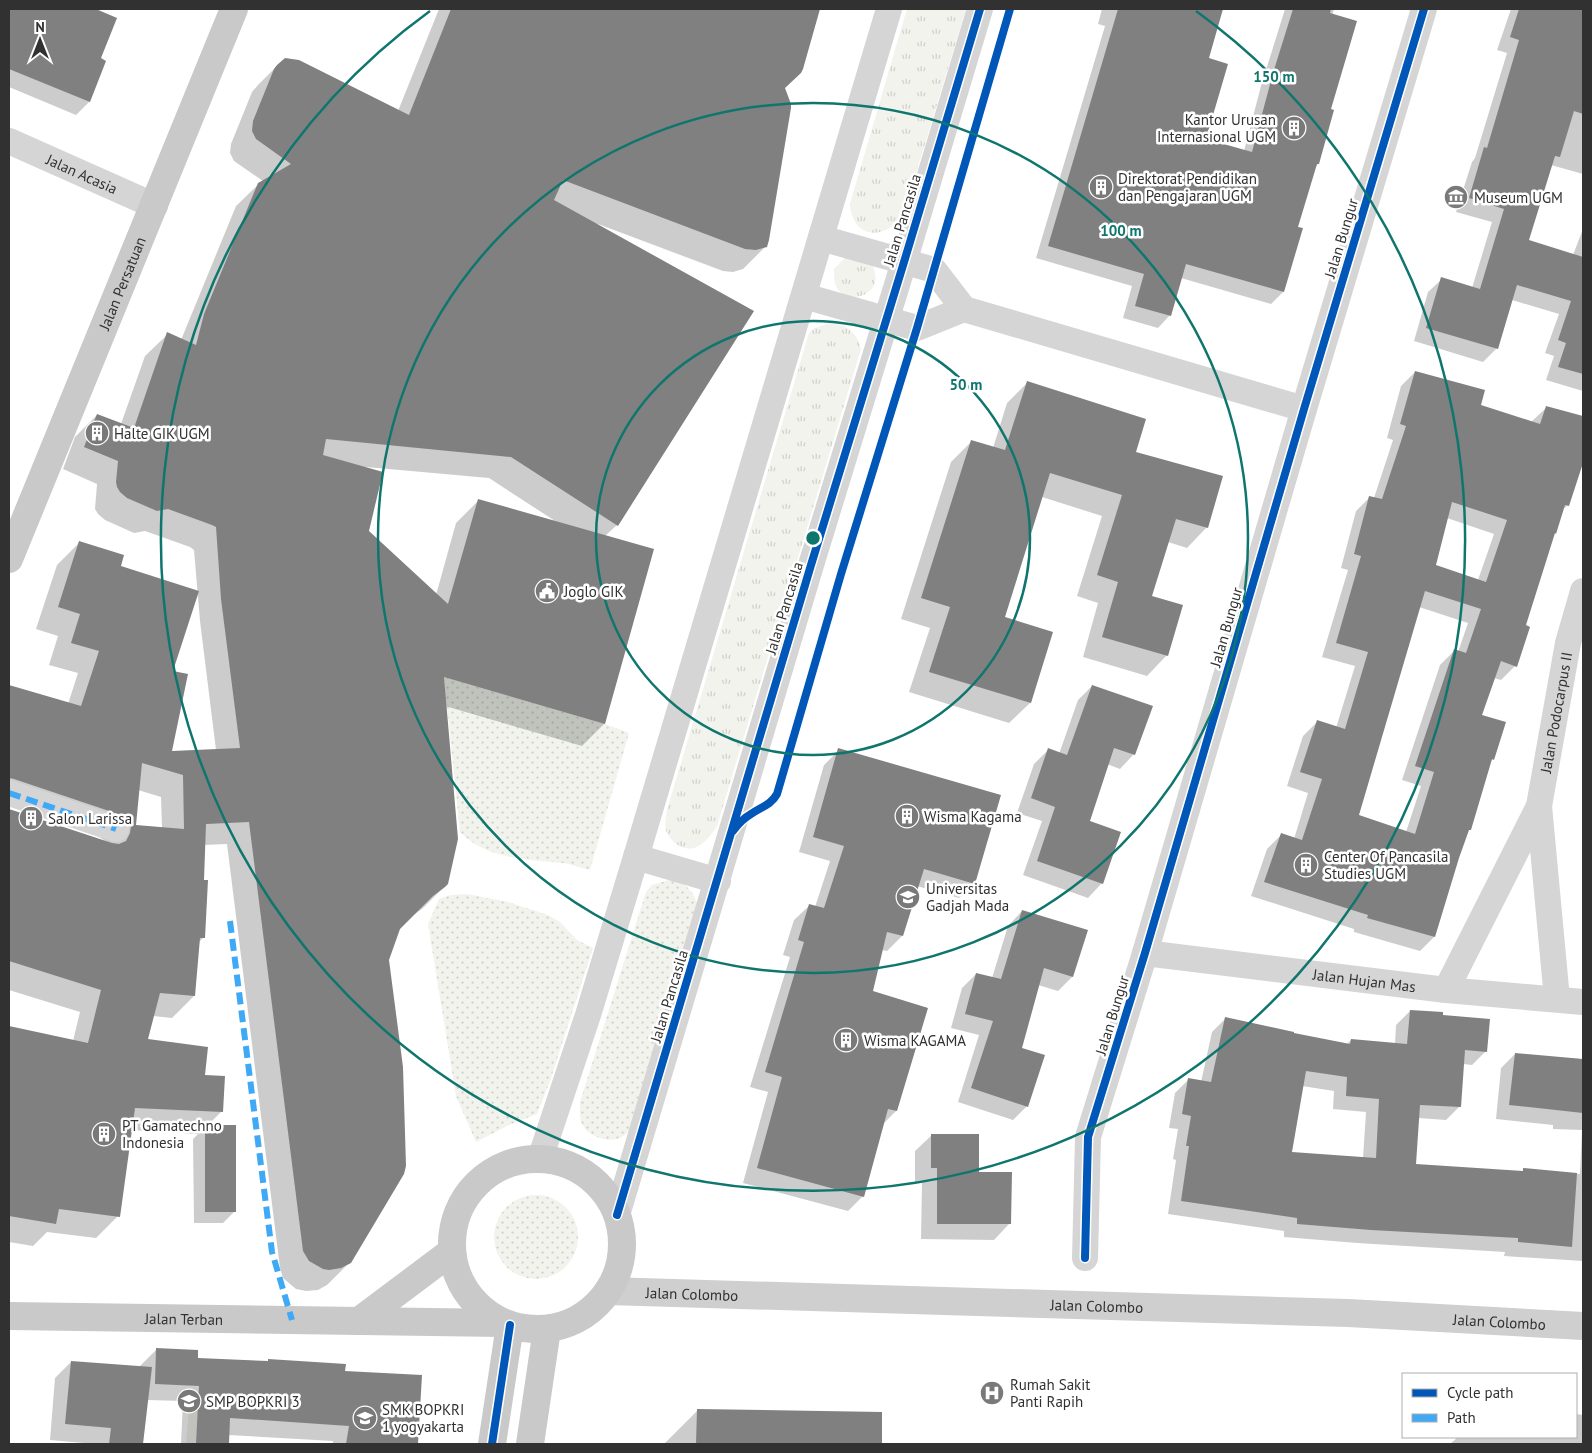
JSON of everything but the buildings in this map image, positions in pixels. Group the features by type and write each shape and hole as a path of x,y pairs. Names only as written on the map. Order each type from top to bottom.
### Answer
{"main road":[{"name":"Jalan Persatuan","path":"9,559 234,9"},
{"path":"540,1159 564,1163 590,1178 601,1188 610,1200 621,1227 621,1257 618,1272 608,1291 583,1316 564,1325 547,1329 528,1329 506,1324 482,1310 464,1290 458,1278 452,1252 453,1225 457,1212 480,1180 505,1165 540,1159"},
{"path":"359,1321 452,1252"},
{"name":"Jalan Colombo","path":"608,1291 1338,1313 1583,1326"},
{"name":"Jalan Terban","path":"9,1316 506,1324"},
{"path":"492,1444 506,1324"},
{"path":"530,1444 547,1329"}],"street":[{"path":"540,1159 588,1015 636,857 889,9"},
{"name":"Jalan Pancasila","path":"617,1215 811,565 980,9"},
{"name":"Jalan Bungur","path":"1086,1258 1088,1137 1145,953 1304,409 1424,9"},
{"name":"Jalan Acasia","path":"9,141 155,206"},
{"name":"Jalan Pancasila","path":"821,238 904,262"},
{"path":"904,262 934,270 964,309 1304,409"},
{"path":"804,296 917,328 964,309"},
{"name":"Jalan Podocarpus II","path":"1557,1000 1539,806 1568,643 1583,591"},
{"path":"9,793 116,829"},
{"name":"Jalan Podocarpus II","path":"1446,990 1539,806"},
{"path":"636,857 718,881"},
{"name":"Jalan Hujan Mas","path":"1145,953 1446,990 1583,1002"}],"green space":[{"path":"907,9 966,9 903,216 887,230 870,232 863,230 857,224 852,216 850,204"},
{"path":"845,258 871,263 875,276 873,286 867,293 858,297 848,296 840,292 835,282 835,268"},
{"path":"830,323 841,325 850,330 857,338 861,349 717,826 701,844 690,849 682,847 675,843 667,833 665,824 667,810 809,333 815,328"},
{"path":"444,677 605,724 629,733 590,870 566,864 522,859 495,853 471,841 460,832"},
{"path":"669,880 680,882 688,888 694,896 698,907 634,1123 626,1134 620,1138 610,1140 600,1138 590,1133 583,1126 580,1118 580,1102 646,892 652,885"},
{"path":"467,894 508,902 548,915 560,922 577,940 593,948 550,1081 537,1114 507,1126 476,1142 456,1096 428,924 439,899 451,895"},
{"path":"536,1195 552,1198 566,1207 575,1221 578,1237 575,1253 566,1267 552,1276 536,1279 520,1276 506,1267 497,1253 494,1237 497,1221 506,1207 520,1198"},
{"path":"189,1406 216,1408 213,1444 186,1444"}],"marked path":[{"path":"9,793 116,829"},
{"path":"230,921 272,1252 292,1320"}],"cycle path":[{"path":"617,1215 811,565 980,9"},
{"path":"733,831 744,819 769,803 777,794 841,574 917,328 1010,9"},
{"path":"1085,1258 1088,1137 1145,953 1304,409 1424,9"},
{"path":"492,1444 510,1325"}],"place":[{"name":"Kantor Urusan Internasional UGM","path":"1294,128"},
{"name":"Direktorat Pendidikan dan Pengajaran UGM","path":"1101,187"},
{"name":"Museum UGM","path":"1456,197"},
{"name":"Halte GIK UGM","path":"97,433"},
{"name":"Joglo GIK","path":"547,591"},
{"name":"Wisma Kagama","path":"907,816"},
{"name":"Salon Larissa","path":"31,818"},
{"name":"Center Of Pancasila Studies UGM","path":"1306,865"},
{"name":"Universitas Gadjah Mada","path":"908,897"},
{"name":"Wisma KAGAMA","path":"846,1040"},
{"name":"PT Gamatechno Indonesia","path":"104,1134"},
{"name":"Rumah Sakit Panti Rapih","path":"992,1393"},
{"name":"SMP BOPKRI 3","path":"189,1401"},
{"name":"SMK BOPKRI 1 yogyakarta","path":"365,1418"}]}
